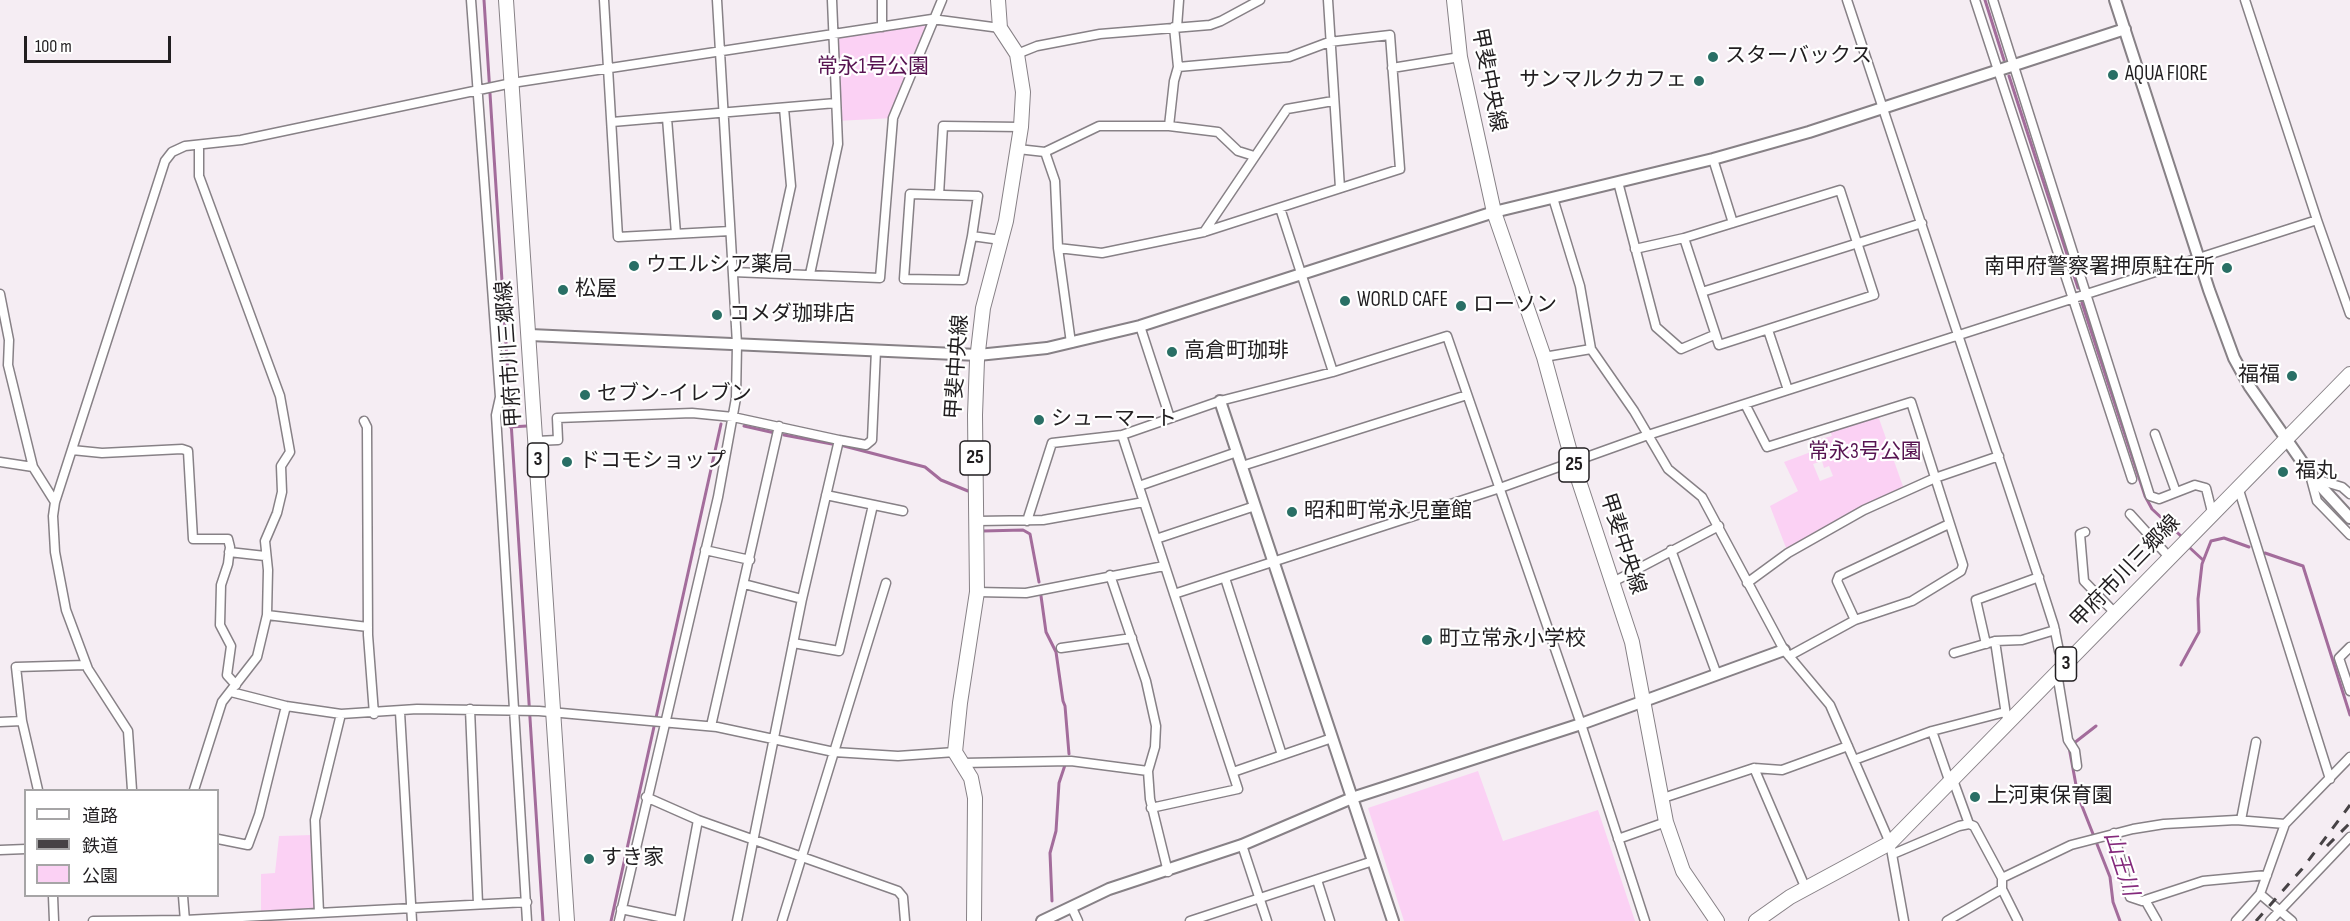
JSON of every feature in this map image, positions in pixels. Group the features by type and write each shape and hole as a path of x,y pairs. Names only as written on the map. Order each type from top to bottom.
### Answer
{"main road":[{"name":"甲府市川三郷線","path":"506,0 536,441 546,711 567,921"},
{"name":"甲斐中央線","path":"974,921 975,798 971,778 959,758 960,703 977,592 975,415 978,355 983,308 1001,240 1018,149 1023,92 1017,54 1000,28 998,0"},
{"name":"甲斐中央線","path":"1454,0 1460,57 1494,212 1544,357 1573,463 1632,642 1645,702 1665,822 1683,871 1717,921"},
{"name":"甲府市川三郷線","path":"1756,921 1806,889 1892,848 2006,718 2061,668 2350,374"}],"street":[{"path":"471,0 480,90 500,398 496,415 528,921"},
{"path":"604,0 618,237 730,231"},
{"path":"619,921 646,796 658,721 705,550 733,417 737,344 717,0"},
{"path":"810,274 838,144 832,0"},
{"path":"882,0 882,27"},
{"path":"733,272 880,278 893,118 932,19 942,0"},
{"path":"1169,126 1174,81 1178,67 1176,27 1179,0"},
{"path":"1017,54 1037,46 1100,34 1221,21 1260,0"},
{"path":"1328,0 1331,17 1329,42 1340,188"},
{"path":"1847,0 2055,630 2077,766"},
{"path":"1975,0 2132,479"},
{"path":"1993,0 2150,496 2159,499 2195,485 2205,488 2212,512"},
{"path":"2115,0 2234,358 2311,474 2332,501 2350,518"},
{"path":"2245,0 2350,314"},
{"path":"132,789 128,731 86,665 76,643 59,581 55,552 55,502 165,161 172,152 185,146 240,140 512,83 932,19 1000,28"},
{"path":"530,335 978,355 1071,343 1140,326 1494,212 1713,159 1883,108 2124,29"},
{"path":"1058,248 1102,253 1204,232 1400,169 1390,36 1329,42 1289,57 1178,67"},
{"path":"1392,68 1460,57"},
{"path":"1204,232 1237,187 1254,156 1287,109 1333,100"},
{"path":"612,122 836,103"},
{"path":"772,273 791,186 784,108"},
{"path":"667,118 676,234"},
{"path":"939,195 943,126 1021,127"},
{"path":"1018,149 1046,152 1099,126 1169,126 1218,132 1238,151 1254,156"},
{"path":"194,789 222,702 257,657 267,615 268,570 265,541 277,513 282,492 281,466 290,452 290,438 280,396 199,176 199,145"},
{"path":"1046,152 1055,181 1058,248 1071,343"},
{"path":"1713,159 1733,223"},
{"path":"1618,182 1656,327 1680,349 1714,334"},
{"path":"1635,249 1684,238 1840,190 1874,295 1719,345 1684,238"},
{"path":"910,194 978,196 972,236 963,280 904,279 910,194"},
{"path":"1552,198 1580,286 1591,349 1668,469 1702,497 1787,653 1830,705 1892,848 1903,921 1899,921"},
{"path":"1280,208 1333,372"},
{"path":"1174,594 1500,488 1648,435 2317,220"},
{"path":"1702,292 1922,224"},
{"path":"972,236 1001,240"},
{"path":"0,294 9,340 8,365 33,467 55,502"},
{"path":"1140,326 1170,418"},
{"path":"1768,330 1788,390"},
{"path":"1027,521 1052,443 1122,435 1220,401 1333,372 1447,336 1581,724 1645,921"},
{"path":"1544,357 1591,349"},
{"path":"536,441 558,440 557,418 692,413 733,417 866,445 872,440 876,351"},
{"path":"1242,466 1467,395"},
{"path":"1220,401 1393,921"},
{"path":"1042,921 1109,889 1168,872 1242,845 1352,798 1581,724 1717,675 1787,653 1855,620 1912,601 1961,571 1963,566 1911,402 1767,447 1744,404"},
{"path":"364,421 367,427 368,627 375,714"},
{"path":"711,726 779,426"},
{"path":"2155,434 2176,492"},
{"path":"1122,435 1238,789 1151,808"},
{"path":"737,921 802,599 839,440"},
{"path":"72,450 102,453 182,449 188,451 193,539 228,539 229,552 221,585 220,625 231,646 227,675 234,688 286,706 341,714 470,709 546,711 711,726 834,752 1071,761 1148,771"},
{"path":"1138,486 1237,452"},
{"path":"1747,583 1824,531 1935,478 1999,456"},
{"path":"0,462 33,467"},
{"path":"2311,474 2342,487 2350,494"},
{"path":"2311,474 2317,501 2350,535"},
{"path":"2238,487 2330,779"},
{"path":"826,495 903,511"},
{"path":"977,521 1027,521 1144,502"},
{"path":"793,643 839,651 873,505"},
{"path":"1156,539 1255,506"},
{"path":"2130,514 2169,557"},
{"path":"1855,620 1837,581 1839,576 1949,524"},
{"path":"1613,582 1719,526"},
{"path":"2085,532 2079,534 2084,581 2115,613"},
{"path":"705,550 750,560"},
{"path":"1671,550 1717,675"},
{"path":"229,552 265,556"},
{"path":"977,592 1026,593 1110,574 1164,566"},
{"path":"1110,574 1132,638 1156,726 1155,747 1148,771 1151,808 1168,872"},
{"path":"1854,760 1932,731 2006,718 1991,642 1976,600 2039,577"},
{"path":"1225,578 1282,755"},
{"path":"782,921 886,583"},
{"path":"744,584 802,599"},
{"path":"267,615 368,627"},
{"path":"1954,653 1991,642 2022,640 2055,630"},
{"path":"1061,648 1132,638"},
{"path":"2350,647 2339,658 2350,691"},
{"path":"38,789 22,721 16,667 86,665"},
{"path":"219,839 248,845 259,815 286,706"},
{"path":"470,709 478,904"},
{"path":"400,712 412,921"},
{"path":"319,913 315,820 341,714"},
{"path":"0,722 22,721"},
{"path":"1932,731 1969,824 1981,835 2002,878 2002,889 2018,921"},
{"path":"1233,772 1332,738"},
{"path":"2241,820 2256,742"},
{"path":"1660,799 1754,768 1782,770 1848,746"},
{"path":"2236,921 2260,894 2285,824 2350,757"},
{"path":"1754,768 1806,889"},
{"path":"646,796 698,820 898,891 903,897 905,921"},
{"path":"621,909 678,921 698,820"},
{"path":"2002,878 2101,835 2164,824 2241,820 2285,824"},
{"path":"1618,839 1665,822"},
{"path":"1892,848 1969,824"},
{"path":"2114,833 2130,897 2145,900 2203,881 2267,875"},
{"path":"2270,921 2350,837"},
{"path":"1242,845 1267,921"},
{"path":"0,850 24,849"},
{"path":"1190,921 1202,919 1373,861"},
{"path":"1317,880 1330,921"},
{"path":"1947,921 2002,889"},
{"path":"2260,894 2292,921"},
{"path":"53,897 54,921"},
{"path":"183,897 185,920"},
{"path":"2145,900 2157,921"},
{"path":"93,921 185,920 526,902"},
{"path":"1072,908 1078,921"}],"green space":[{"name":"常永1号公園","path":"932,19 893,118 837,121 834,35"},
{"name":"常永3号公園","path":"1877,413 1905,492 1788,553 1770,506 1798,491 1784,462 1819,449 1816,440 1832,436 1829,428","holes":["1822,461 1824,468 1829,466 1833,476 1820,481 1813,464"]},
{"path":"1478,771 1503,841 1598,810 1635,921 1404,921 1368,808"},
{"path":"312,835 319,913 261,916 261,874 275,873 279,836"}],"waterway":[{"path":"484,0 543,921"},
{"path":"1985,0 2004,60"},
{"path":"2009,76 2078,288"},
{"path":"2082,303 2145,496 2152,509 2182,537"},
{"path":"611,921 721,424"},
{"path":"510,427 527,426"},
{"path":"744,426 775,433"},
{"path":"784,435 832,444"},
{"path":"844,446 925,467 941,480 968,491"},
{"path":"983,531 1023,530 1030,534 1039,582"},
{"name":"山王川","path":"2181,665 2199,632 2198,599 2202,564 2211,541 2224,538 2249,547"},
{"path":"2190,548 2203,560"},
{"path":"2265,553 2303,566 2350,715"},
{"path":"1041,596 1046,632 1056,652 1065,706 1069,754"},
{"name":"山王川","path":"2096,726 2069,747 2078,796 2110,877 2113,902 2120,921"},
{"path":"1052,901 1050,853 1056,831 1059,783 1065,765"}],"railway":[{"path":"2256,921 2302,869 2350,805"},
{"path":"2327,846 2350,823"}],"place":[{"name":"スターバックス","path":"1713,57"},
{"name":"AQUA FIORE","path":"2113,75"},
{"name":"サンマルクカフェ","path":"1699,81"},
{"name":"ウエルシア薬局","path":"634,266"},
{"name":"南甲府警察署押原駐在所","path":"2227,268"},
{"name":"松屋","path":"563,290"},
{"name":"WORLD CAFE","path":"1345,301"},
{"name":"ローソン","path":"1461,306"},
{"name":"コメダ珈琲店","path":"717,315"},
{"name":"高倉町珈琲","path":"1172,352"},
{"name":"福福","path":"2292,376"},
{"name":"セブン-イレブン","path":"585,395"},
{"name":"シューマート","path":"1039,420"},
{"name":"ドコモショップ","path":"567,462"},
{"name":"福丸","path":"2283,472"},
{"name":"昭和町常永児童館","path":"1292,512"},
{"name":"町立常永小学校","path":"1427,640"},
{"name":"上河東保育園","path":"1975,797"},
{"name":"すき家","path":"589,859"}]}
